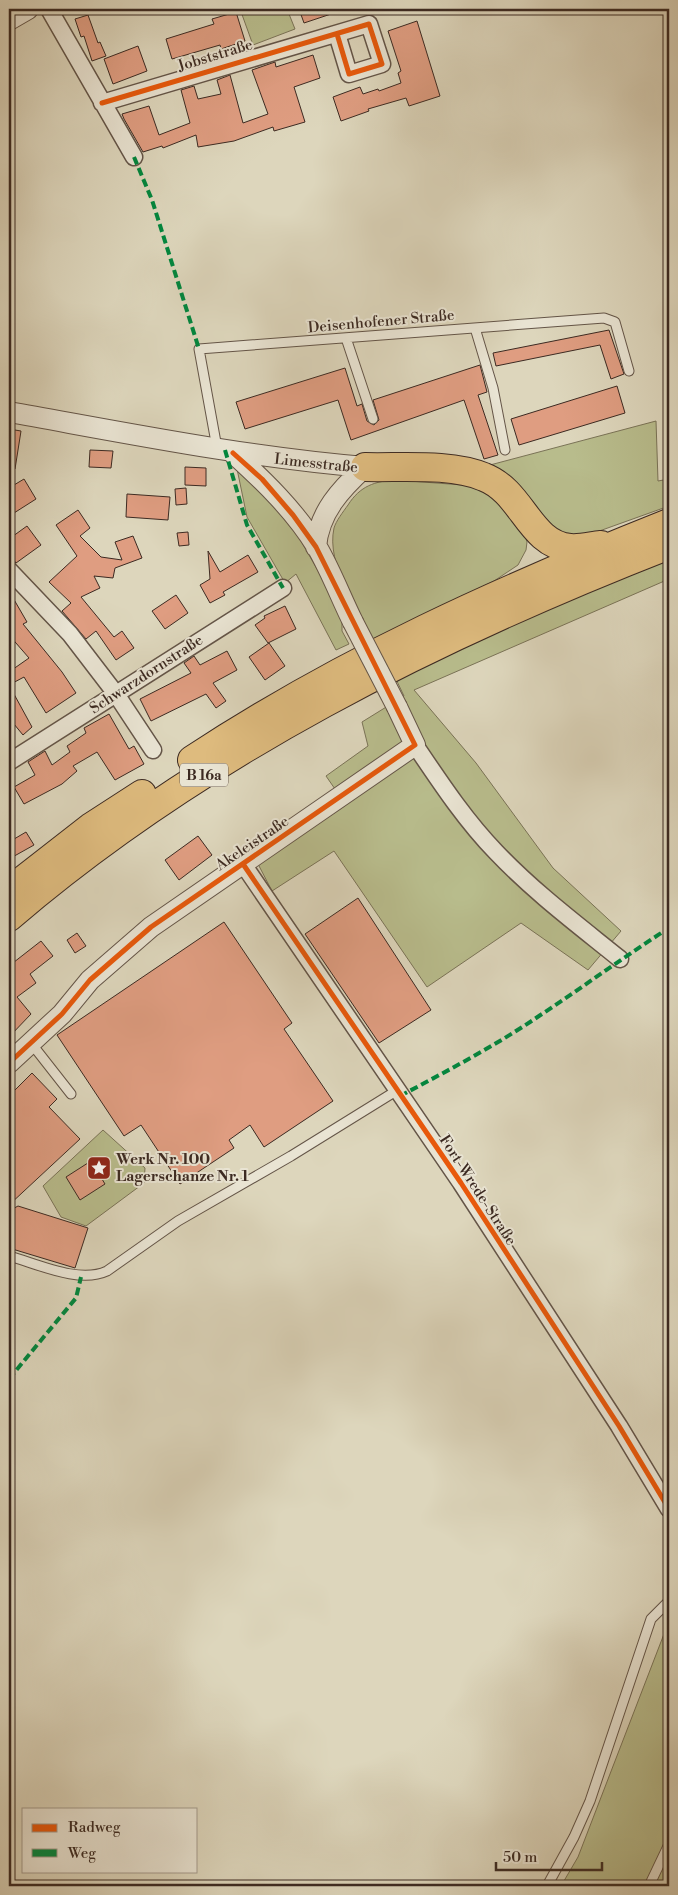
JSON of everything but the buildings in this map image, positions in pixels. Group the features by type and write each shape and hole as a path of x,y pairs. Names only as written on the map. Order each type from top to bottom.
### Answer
{"highway":[{"path":"366,467 457,470 483,476 499,484 514,498 536,530 546,539 570,548 632,538"},
{"name":"B 16a","path":"9,891 91,828 262,716 390,645 516,586 669,523"},
{"path":"516,586 531,560 536,530"},
{"name":"B 16a","path":"9,917 92,851 158,805 221,764 312,711 408,660 468,631 600,572 669,545"}],"street":[{"path":"9,20 28,9"},
{"path":"49,9 134,157"},
{"name":"Jobststraße","path":"102,103 337,34"},
{"name":"Limesstraße","path":"9,412 301,462 366,467"},
{"name":"Limesstraße","path":"225,450 262,479 293,514 316,546 415,745"},
{"name":"Limesstraße","path":"316,546 317,531 328,507 346,484 366,467"},
{"path":"12,579 70,634 116,694 153,750"},
{"name":"Schwarzdornstraße","path":"9,762 284,588"},
{"path":"415,745 443,786 496,852 542,896 620,959"},
{"name":"Akeleistraße","path":"9,1063 62,1014 90,980 118,954 152,927 415,745"},
{"name":"Fort-Wrede-Straße","path":"243,864 396,1091 461,1183 619,1426 669,1510"}],"lane":[{"name":"Deisenhofener Straße","path":"225,450 199,349 604,318 615,322 628,371"},
{"path":"475,328 494,388 505,450"},
{"path":"346,338 373,419"},
{"path":"31,1043 71,1094"},
{"path":"9,1256 81,1277 96,1276 107,1271 178,1221 291,1156 396,1091"},
{"path":"547,1886 574,1836 590,1801 651,1619 669,1601"},
{"path":"649,1886 669,1844"}],"green space":[{"path":"240,9 287,9 295,29 253,45"},
{"path":"656,421 658,481 669,479 669,506 577,539 550,531 513,480 490,465"},
{"path":"236,464 293,527 337,604 342,622 342,631 349,644 336,650 296,574 285,583 247,517"},
{"path":"396,480 476,486 500,503 524,531 527,542 526,550 518,565 494,581 373,640 344,586 334,556 334,528 340,516 363,489 375,483"},
{"path":"669,556 669,579 414,690 476,763 553,868 621,931 588,970 521,923 427,987 334,851 272,891 258,864 346,805 326,776 368,746 362,722 404,696 394,675"},
{"path":"103,1130 145,1168 144,1183 86,1226 61,1217 43,1186"},
{"path":"669,1621 669,1886 561,1886 578,1857"}],"marked path":[{"path":"134,157 152,200 199,349"},
{"path":"225,450 247,525 283,588"},
{"path":"400,1096 505,1038 669,928"},
{"path":"9,1379 76,1298 81,1277"}],"cycle path":[{"path":"102,103 369,24 382,64 349,74 337,34"},
{"path":"9,1063 62,1014 90,980 151,927 415,745 316,547 293,515 262,479 233,453"},
{"path":"243,864 461,1183 619,1426 669,1509"}],"place":[{"name":"Werk Nr. 100 Lagerschanze Nr. 1","path":"99,1168"}]}
